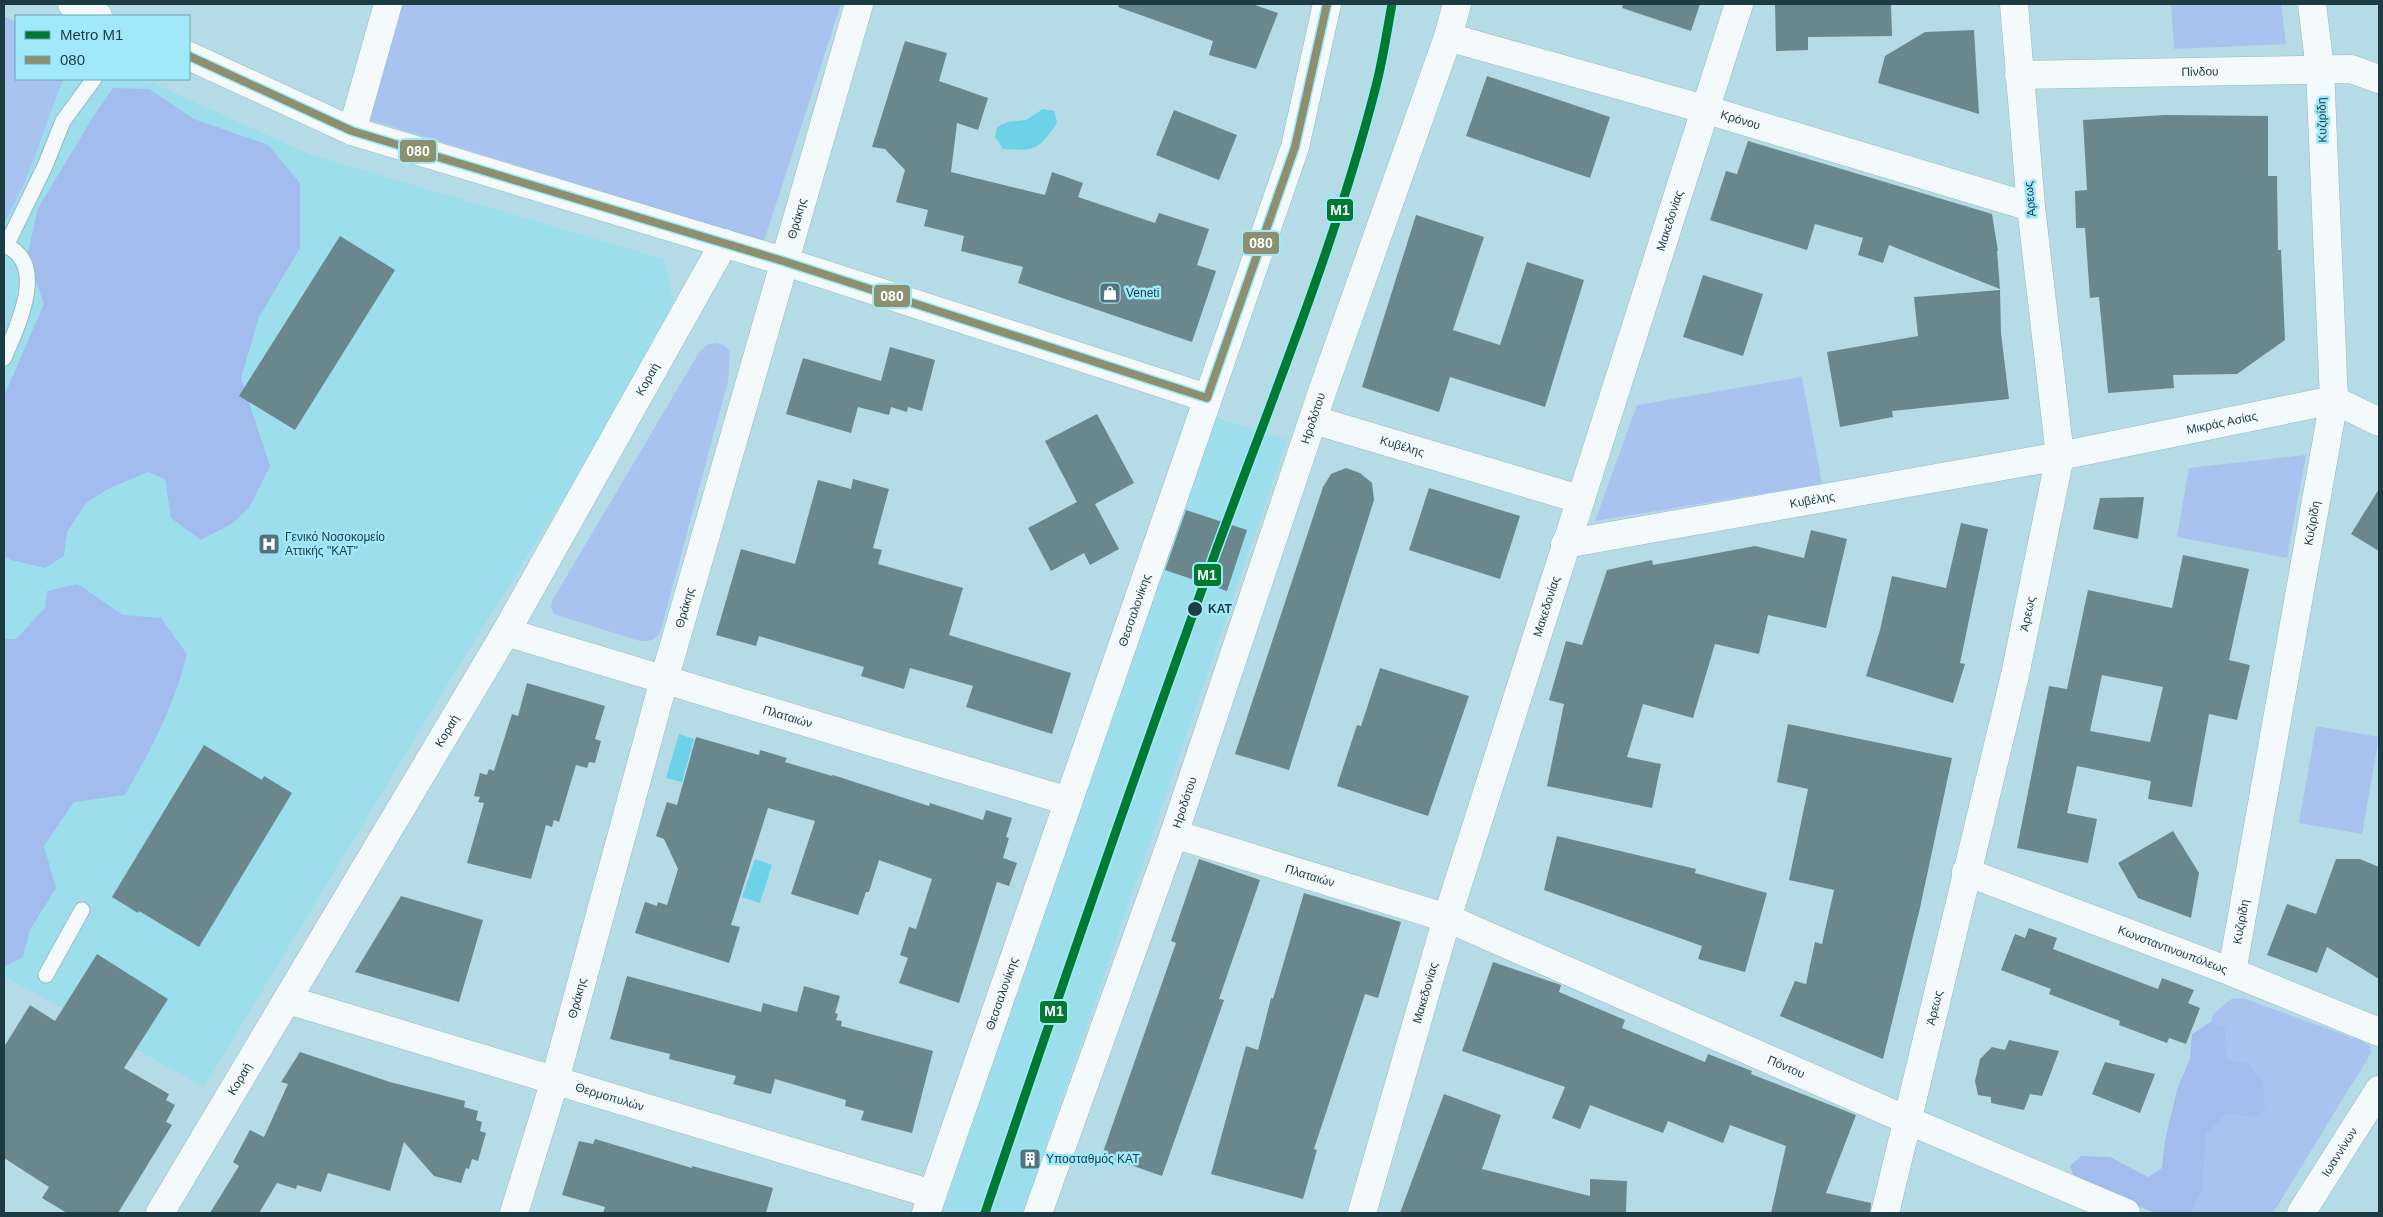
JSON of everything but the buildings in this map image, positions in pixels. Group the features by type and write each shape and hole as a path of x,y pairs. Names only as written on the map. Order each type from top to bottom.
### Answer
{"street":[{"path":"72,4 96,15"},
{"path":"352,131 388,4"},
{"name":"Θράκης","path":"514,1213 556,1080 664,680 858,4"},
{"name":"Θεσσαλονίκης","path":"929,1204 1295,147 1327,4"},
{"name":"Ηροδότου","path":"1174,834 1314,420 1448,37 1457,4"},
{"name":"Μακεδονίας","path":"1362,1213 1447,918 1579,499 1739,4"},
{"name":"Άρεως","path":"1885,1213 2015,675 2060,456 2031,207 2014,4"},
{"name":"Κυζιρίδη","path":"2232,972 2334,400 2320,69 2312,4"},
{"name":"Κρόνου","path":"1448,37 1704,109 2031,207"},
{"path":"190,56 352,131 783,261 1207,398"},
{"name":"Πίνδου","path":"2019,76 2320,69 2351,70 2379,79"},
{"name":"Κοραή","path":"160,1213 506,632 724,243"},
{"path":"2334,400 2379,422"},
{"name":"Μικράς Ασίας","path":"2060,456 2334,400"},
{"name":"Κυβέλης","path":"1314,420 1579,499"},
{"name":"Κυβέλης","path":"1565,544 2060,456"},
{"name":"Πλαταιών","path":"506,632 1068,801"},
{"path":"1040,1212 1174,834"},
{"name":"Πλαταιών","path":"1174,834 1447,918"},
{"name":"Κωνσταντινουπόλεως","path":"1966,872 2232,972 2379,1032"},
{"name":"Πόντου","path":"1447,918 1907,1120 2126,1213"},
{"name":"Θερμοπυλών","path":"288,1000 556,1080 929,1204"},
{"name":"Ιωαννίνων","path":"2301,1213 2379,1090"}],"lane":[{"path":"4,358 20,320 27,294 28,280 24,265 5,246 45,166 63,121 93,80"},
{"path":"46,975 82,910"}],"shaded area":[{"path":"403,4 841,4 764,241 370,120"},
{"path":"2171,4 2281,4 2286,44 2174,49"},
{"name":"Γενικό Νοσοκομείο Αττικής \"ΚΑΤ\"","path":"4,16 15,22 15,80 146,80 309,154 664,259 676,314 615,416 455,672 204,1087 4,976"},
{"path":"4,16 15,22 15,80 63,80 26,180 4,224"},
{"path":"113,88 149,89 194,119 268,145 300,183 300,248 259,317 241,378 270,466 249,508 233,523 201,540 171,518 165,479 148,472 108,489 86,503 67,532 64,556 45,568 11,560 4,556 4,396 44,304 27,256 38,208 93,117"},
{"path":"1043,109 1054,111 1057,123 1041,144 1023,150 1003,149 995,137 997,127 1007,122 1026,120"},
{"path":"715,343 724,345 730,352 728,381 660,633 649,641 636,640 554,614 551,608 552,601 700,351 707,345"},
{"path":"1802,377 1822,484 1595,521 1637,405"},
{"path":"1212,416 1287,440 1023,1213 942,1213"},
{"path":"2306,455 2287,558 2177,537 2189,468"},
{"path":"78,584 123,615 161,618 187,654 169,709 153,744 125,795 74,802 44,846 56,888 30,930 23,957 4,967 4,639 16,639 45,608 47,591"},
{"path":"2316,726 2379,737 2362,834 2299,823"},
{"path":"679,734 694,739 682,782 666,778"},
{"path":"755,859 772,865 760,903 742,897"},
{"path":"2243,998 2364,1042 2370,1046 2371,1053 2273,1213 2172,1213 2164,1184 2213,1014 2231,999"},
{"path":"2209,1023 2225,1028 2226,1059 2247,1063 2263,1082 2265,1110 2252,1117 2226,1114 2206,1133 2202,1190 2190,1213 2157,1213 2077,1184 2070,1166 2081,1156 2110,1157 2148,1177 2162,1168 2165,1140 2177,1090 2190,1058 2192,1034"}],"metro line":[{"name":"Μ1","path":"985,1213 1154,722 1279,383 1341,206 1376,86 1392,4"}],"transit line":[{"name":"080","path":"190,56 352,131 783,261 1207,398 1295,147 1327,4"}],"place":[{"name":"Veneti","path":"1110,293"},
{"name":"Γενικό Νοσοκομείο Αττικής \"ΚΑΤ\"","path":"269,544"},
{"name":"KAT","path":"1195,609"},
{"name":"Υποσταθμός ΚΑΤ","path":"1030,1159"}]}
